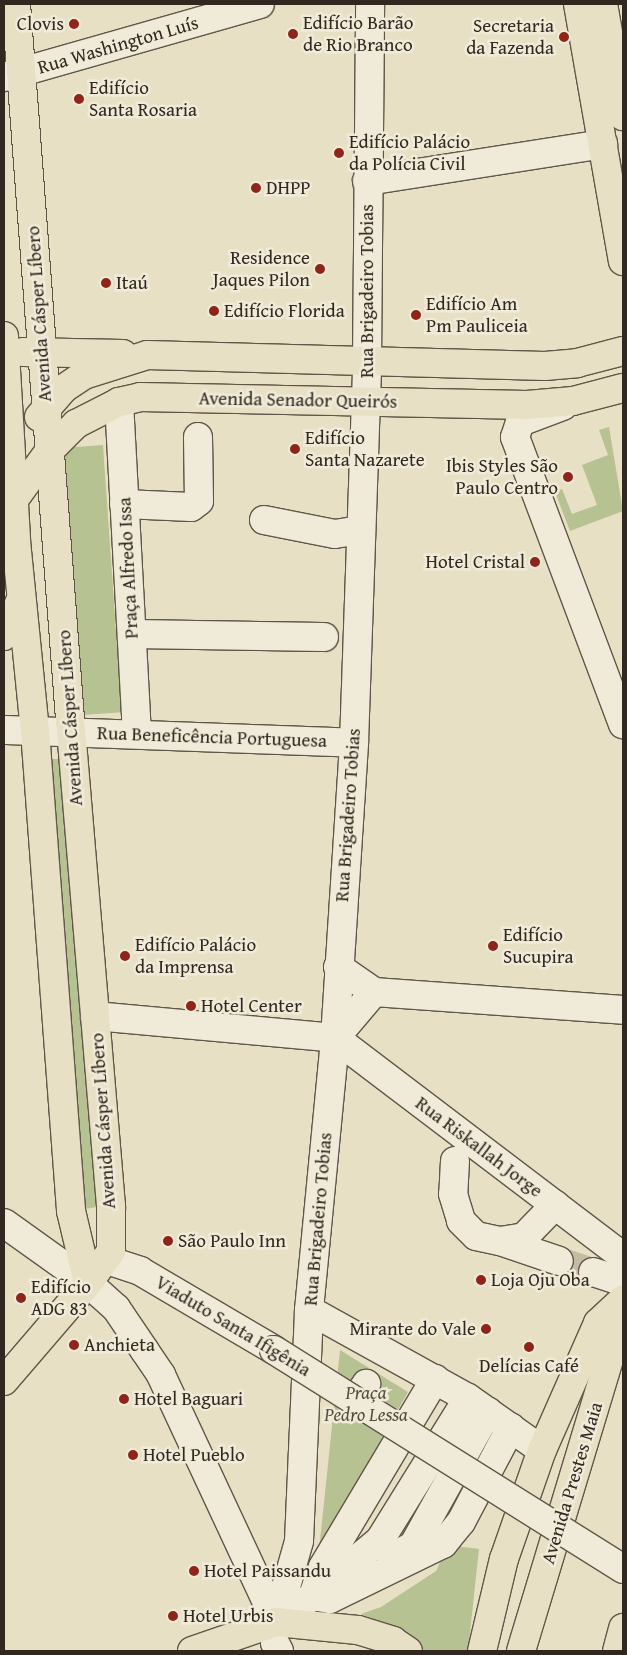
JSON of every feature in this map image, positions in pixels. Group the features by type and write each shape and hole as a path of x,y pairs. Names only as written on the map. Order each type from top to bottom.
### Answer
{"main road":[{"name":"Avenida Cásper Líbero","path":"16,4 13,75 42,352 71,732 111,1206 111,1251 107,1260"},
{"path":"578,4 623,261"},
{"path":"603,4 623,116"},
{"name":"Avenida Cásper Líbero","path":"4,347 16,541 34,731 72,1211 88,1283"},
{"path":"4,347 42,352 147,355"},
{"name":"Avenida Senador Queirós","path":"10,452 63,389 84,375 147,355 545,366 577,363 623,351"},
{"name":"Avenida Senador Queirós","path":"13,501 50,450 76,424 119,402 140,397 198,419 366,402 501,405 573,400 623,388"},
{"path":"4,578 16,541"},
{"path":"4,636 22,598"},
{"path":"4,1381 107,1260"},
{"path":"482,1651 504,1559 542,1450 598,1323 623,1300"},
{"name":"Avenida Prestes Maia","path":"521,1651 623,1314"},
{"path":"617,1651 623,1628"},
{"path":"192,1651 358,1630 393,1641 408,1651"}],"street":[{"name":"Rua Washington Luís","path":"13,75 260,4"},
{"name":"Rua Brigadeiro Tobias","path":"276,1639 297,1549 309,1310 335,1038 338,966 354,743 367,362 367,181 370,4"},
{"path":"367,181 603,144"},
{"path":"573,400 520,422 515,437 623,724"},
{"name":"Praça Alfredo Issa","path":"119,402 137,734"},
{"path":"124,504 191,507 199,501 198,419"},
{"path":"264,520 334,534 362,530"},
{"path":"132,634 324,637"},
{"name":"Rua Beneficência Portuguesa","path":"4,730 354,743"},
{"path":"338,966 374,992 623,1010"},
{"path":"95,1016 335,1038 374,992"},
{"name":"Rua Riskallah Jorge","path":"335,1038 623,1257"},
{"path":"455,1161 454,1194 461,1221 476,1236 500,1241 559,1261"},
{"path":"500,1241 524,1237 555,1205"},
{"path":"4,1223 88,1283 116,1308 161,1375 244,1555 276,1639 313,1596 380,1540 478,1405"},
{"name":"Viaduto Santa Ifigênia","path":"107,1260 140,1271 274,1350 360,1393 623,1568"},
{"path":"593,1272 623,1282"},
{"path":"309,1310 478,1405 542,1450"},
{"path":"313,1596 323,1567 434,1379"},
{"path":"313,1596 330,1599 443,1544 461,1522 511,1427"},
{"path":"244,1555 259,1564 266,1564 284,1560 297,1549"}],"green space":[{"path":"609,427 623,511 570,531 555,492 562,489 572,514 597,505 582,465 608,455 599,430"},
{"path":"103,445 122,712 83,715 64,448"},
{"path":"50,759 59,759 97,1207 85,1209"},
{"name":"Praça Pedro Lessa","path":"340,1350 408,1392 319,1550"},
{"path":"448,1545 479,1549 468,1651 425,1651 402,1631 361,1614 381,1607 436,1571"}],"tunnel":[{"path":"559,1261 593,1272"}],"place":[{"name":"Clovis","path":"74,24"},
{"name":"Edifício Barão de Rio Branco","path":"293,34"},
{"name":"Secretaria da Fazenda","path":"564,37"},
{"name":"Edifício Santa Rosaria","path":"79,99"},
{"name":"Edifício Palácio da Polícia Civil","path":"339,153"},
{"name":"DHPP","path":"256,188"},
{"name":"Residence Jaques Pilon","path":"320,269"},
{"name":"Itaú","path":"106,283"},
{"name":"Edifício Florida","path":"214,311"},
{"name":"Edifício Am Pm Pauliceia","path":"416,315"},
{"name":"Edifício Santa Nazarete","path":"295,449"},
{"name":"Ibis Styles São Paulo Centro","path":"568,477"},
{"name":"Hotel Cristal","path":"535,562"},
{"name":"Edifício Sucupira","path":"493,946"},
{"name":"Edifício Palácio da Imprensa","path":"125,956"},
{"name":"Hotel Center","path":"191,1006"},
{"name":"São Paulo Inn","path":"168,1241"},
{"name":"Loja Oju Oba","path":"481,1280"},
{"name":"Edifício ADG 83","path":"21,1298"},
{"name":"Mirante do Vale","path":"486,1329"},
{"name":"Anchieta","path":"74,1345"},
{"name":"Delícias Café","path":"529,1347"},
{"name":"Hotel Baguari","path":"124,1399"},
{"name":"Hotel Pueblo","path":"133,1455"},
{"name":"Hotel Paissandu","path":"194,1571"},
{"name":"Hotel Urbis","path":"173,1616"}]}
